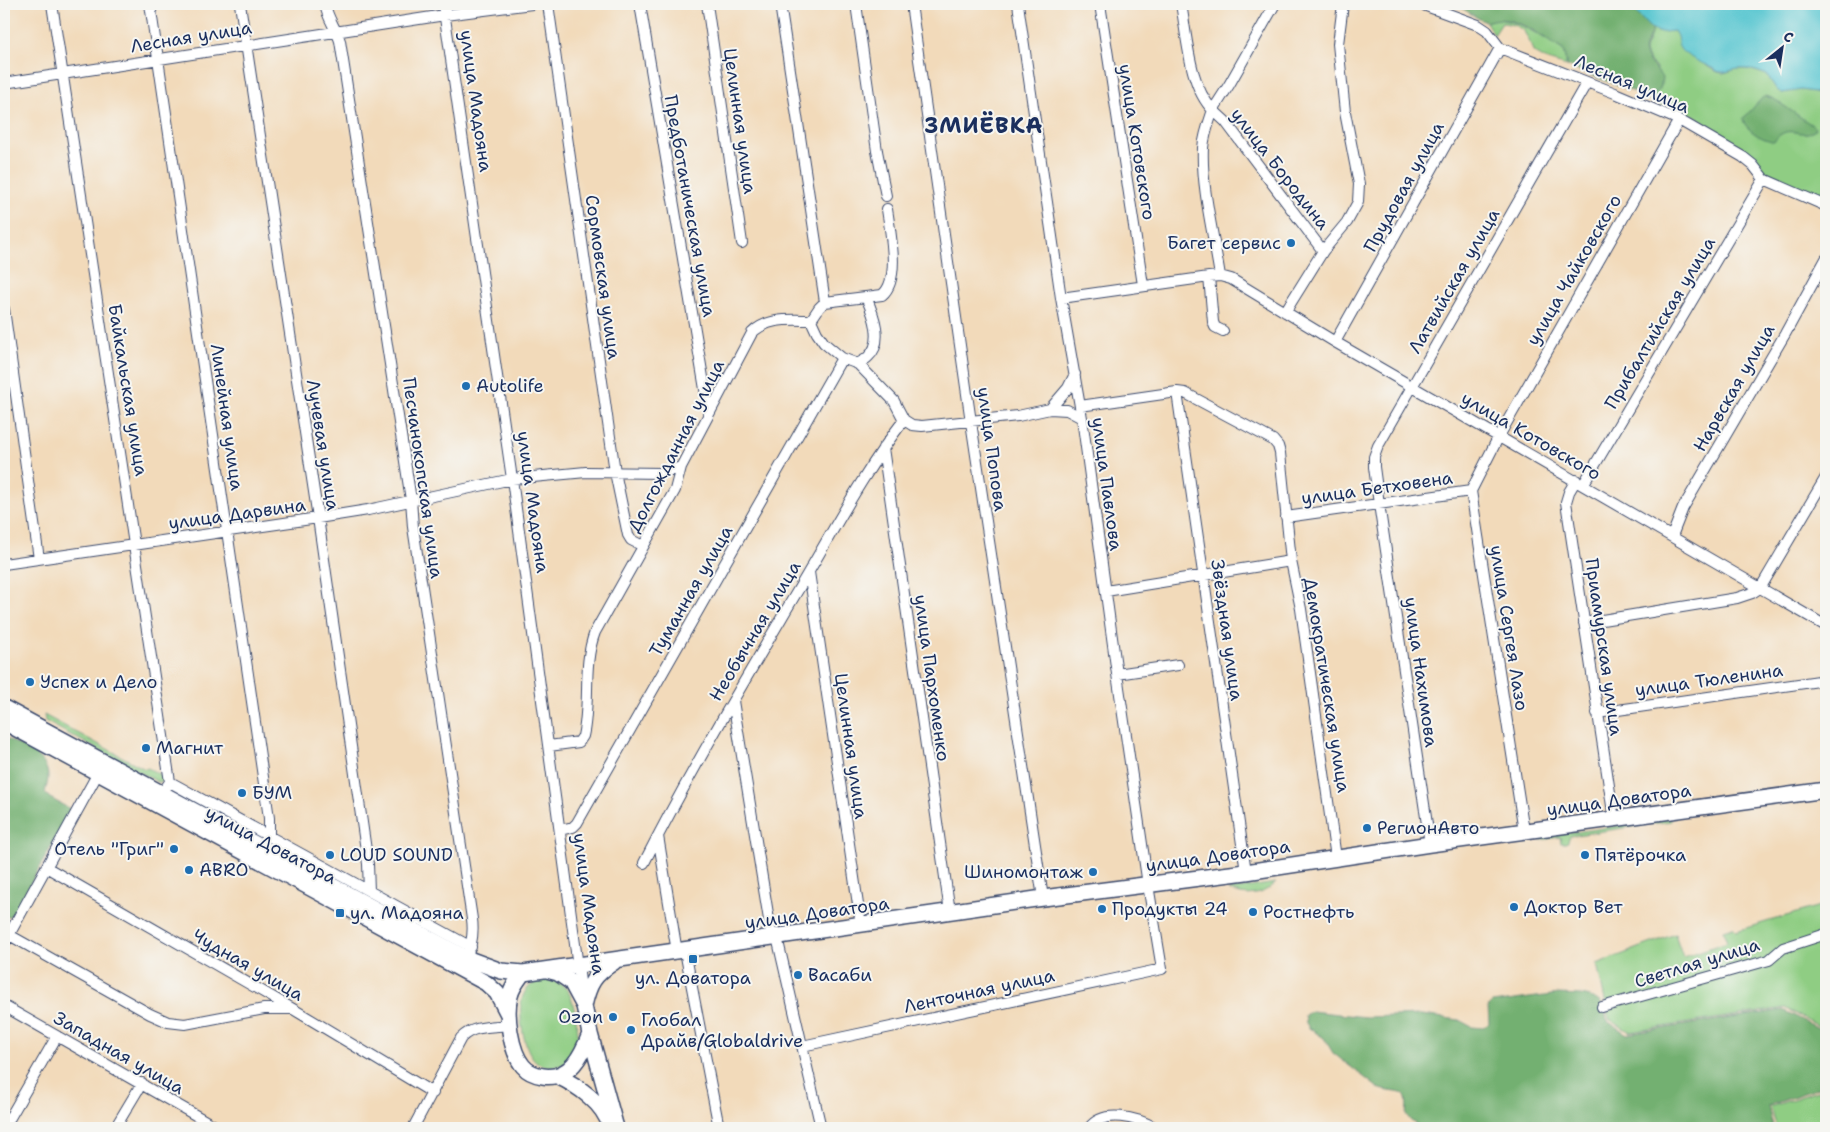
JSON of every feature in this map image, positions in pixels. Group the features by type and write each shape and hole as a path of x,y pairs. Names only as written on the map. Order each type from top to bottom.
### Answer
{"main road":[{"name":"улица Доватора","path":"4,708 167,788 501,971 523,973"},
{"name":"улица Доватора","path":"4,722 486,983 497,993 509,1019"},
{"name":"улица Доватора","path":"547,970 682,952 1043,898 1246,872 1430,844 1826,790"},
{"path":"584,1006 588,990 595,977 600,971 616,960"},
{"path":"610,1128 608,1119 589,1096 572,1083 557,1076 541,1076 532,1073 525,1068 517,1056 509,1019 508,1002 512,988 523,973 547,970 558,973 571,982 584,1006 616,1128"},
{"path":"557,1076 570,1069 576,1063 585,1048 590,1034"}],"street":[{"name":"Байкальская улица","path":"52,4 135,545 167,788"},
{"name":"Линейная улица","path":"150,4 227,531 269,836"},
{"name":"Лучевая улица","path":"240,4 318,518 368,864 369,891"},
{"name":"Песчанокопская улица","path":"325,4 329,19 337,32 411,500 413,527 474,934 468,953"},
{"name":"улица Мадояна","path":"443,4 512,479 584,1006"},
{"name":"Лесная улица","path":"4,82 445,15 532,4"},
{"name":"Сормовская улица","path":"548,4 615,472 628,534 631,540 643,546"},
{"name":"Предботаническая улица","path":"640,4 708,414"},
{"name":"Целинная улица","path":"707,4 742,243"},
{"path":"780,4 825,302"},
{"path":"856,4 876,151 886,196"},
{"name":"улица Попова","path":"912,4 971,422 1043,898"},
{"name":"улица Павлова","path":"1018,4 1061,298 1082,418 1117,674 1162,969"},
{"name":"улица Котовского","path":"1100,4 1143,285"},
{"path":"1061,298 1143,285 1220,276 1203,162 1206,135 1212,110 1199,92 1181,4"},
{"name":"улица Бородина","path":"1275,4 1229,85 1212,110 1225,121 1323,251"},
{"name":"Прудовая улица","path":"1285,312 1323,251 1354,210 1359,192 1356,164 1341,83 1338,44 1343,4"},
{"name":"Лесная улица","path":"1421,4 1478,25 1487,31 1500,48 1679,120 1743,158 1753,165 1764,178 1826,206"},
{"name":"Прудовая улица","path":"1335,342 1500,48"},
{"name":"Латвийская улица","path":"1379,504 1374,458 1378,446 1587,82"},
{"name":"улица Чайковского","path":"1498,436 1679,120"},
{"name":"Прибалтийская улица","path":"1579,482 1764,178"},
{"path":"888,209 892,268 892,280 889,288 882,295 825,302 811,320 824,342 842,358 858,364 894,402 904,420 912,425 922,426 971,422 1018,416 1050,409 1067,410 1082,418"},
{"name":"Нарвская улица","path":"1672,536 1693,492 1785,334 1826,259"},
{"name":"улица Котовского","path":"1220,276 1230,279 1412,387 1826,626"},
{"path":"1209,277 1213,322 1215,327 1223,331"},
{"path":"858,364 869,357 876,344 875,324 866,296"},
{"path":"4,309 39,559"},
{"name":"Долгожданная улица","path":"549,746 579,742 583,736 587,664 590,644 595,632 675,490 681,468 752,333 759,326 768,322 811,320"},
{"name":"Туманная улица","path":"560,830 573,827 577,823 842,358"},
{"path":"1050,409 1068,388 1075,374"},
{"path":"1080,406 1177,392"},
{"name":"Демократическая улица","path":"1177,392 1196,397 1273,440 1278,446 1291,561 1302,619 1336,858"},
{"name":"Звёздная улица","path":"1177,392 1246,872"},
{"name":"Необычная улица","path":"644,863 685,783 733,701 883,448 904,420"},
{"path":"1471,491 1498,436"},
{"name":"улица Пархоменко","path":"883,448 950,912"},
{"name":"улица Дарвина","path":"4,564 368,510 512,479 586,472 662,474 681,468"},
{"path":"1584,622 1752,594 1761,587 1826,476"},
{"name":"Приамурская улица","path":"1579,482 1568,492 1566,502 1614,820"},
{"name":"улица Бетховена","path":"1286,517 1471,491"},
{"name":"улица Сергея Лазо","path":"1471,491 1524,832"},
{"name":"улица Нахимова","path":"1379,504 1430,844"},
{"path":"1106,591 1291,561"},
{"name":"Целинная улица","path":"809,572 861,925"},
{"path":"1117,674 1178,665"},
{"name":"улица Тюленина","path":"1597,713 1826,680"},
{"path":"733,701 774,938 821,1128"},
{"path":"98,773 5,937 168,1022 185,1024 264,1009 293,1009"},
{"name":"улица Доватора","path":"167,788 269,836 369,891 468,953"},
{"path":"658,836 719,1128"},
{"name":"Чудная улица","path":"46,867 433,1092"},
{"name":"Светлая улица","path":"1602,1007 1769,960 1783,948 1826,934"},
{"name":"Ленточная улица","path":"802,1046 1162,969"},
{"name":"Западная улица","path":"4,1006 218,1128"},
{"path":"413,1128 461,1038 467,1032 509,1019"},
{"path":"4,1128 57,1036"},
{"path":"115,1128 142,1083"},
{"path":"1089,1128 1098,1120 1116,1116 1136,1120 1156,1128"}],"green space":[{"path":"1445,4 1625,4 1635,10 1652,29 1644,51 1662,78 1660,89 1654,94 1640,94 1567,66 1563,50 1526,27 1506,20 1486,22 1463,9"},
{"path":"1494,19 1513,22 1563,50 1567,66 1547,60 1533,52 1526,35 1515,26 1502,23 1494,35 1486,22"},
{"path":"1652,29 1657,32 1674,31 1678,36 1678,42 1713,70 1724,73 1736,69 1752,70 1767,75 1777,90 1782,93 1801,90 1826,96 1826,201 1768,173 1750,153 1695,116 1661,105 1640,94 1650,95 1657,93 1657,70 1645,53"},
{"path":"1766,96 1774,99 1812,125 1815,128 1814,131 1808,133 1784,133 1779,135 1774,141 1755,134 1747,127 1743,119"},
{"path":"44,715 145,769 148,768 164,777 164,781 158,782 45,721"},
{"path":"4,737 38,757 47,769 48,779 45,793 50,798 72,810 15,911 11,916 4,918"},
{"path":"1671,818 1671,821 1570,836 1567,843 1561,843 1560,837 1541,840 1541,837"},
{"path":"1276,883 1265,891 1247,895 1229,890"},
{"path":"1826,904 1826,1030 1785,1008 1630,1032 1609,1019 1597,964 1675,934 1683,957 1727,942 1723,930 1733,927 1736,931"},
{"path":"542,980 551,980 564,986 571,996 576,1018 578,1044 570,1058 558,1066 549,1067 536,1061 531,1056 523,1034 521,1019 522,998 529,987"},
{"path":"1559,994 1582,995 1594,998 1603,1007 1607,1021 1627,1034 1783,1010 1826,1032 1826,1085 1768,1106 1773,1128 1421,1128 1410,1120 1406,1114 1407,1105 1404,1095 1378,1088 1333,1053 1324,1038 1309,1028 1305,1015 1311,1011 1366,1017 1422,1015 1459,1020 1472,1027 1484,1028 1489,1023 1488,1007 1492,1003"},
{"path":"1826,1088 1826,1128 1776,1128 1770,1107"}],"water":[{"path":"1625,4 1826,4 1826,96 1801,90 1782,93 1777,90 1767,75 1753,70 1717,71 1688,56 1681,50 1674,31 1657,32 1653,30 1634,10"}],"place":[{"name":"Багет сервис","path":"1291,243"},
{"name":"Autolife","path":"466,386"},
{"name":"Успех и Дело","path":"30,682"},
{"name":"Магнит","path":"146,748"},
{"name":"БУМ","path":"242,793"},
{"name":"РегионАвто","path":"1367,828"},
{"name":"Отель \"Григ\"","path":"174,849"},
{"name":"LOUD SOUND","path":"330,855"},
{"name":"Пятёрочка","path":"1585,855"},
{"name":"ABRO","path":"189,870"},
{"name":"Шиномонтаж","path":"1093,872"},
{"name":"Доктор Вет","path":"1514,907"},
{"name":"Продукты 24","path":"1102,909"},
{"name":"Ростнефть","path":"1253,912"},
{"name":"ул. Мадояна","path":"340,913"},
{"name":"ул. Доватора","path":"693,959"},
{"name":"Васаби","path":"798,975"},
{"name":"Ozon","path":"613,1017"},
{"name":"Глобал Драйв/Globaldrive","path":"631,1030"}],"district":[{"name":"ЗМИЁВКА","path":"984,125"}]}
